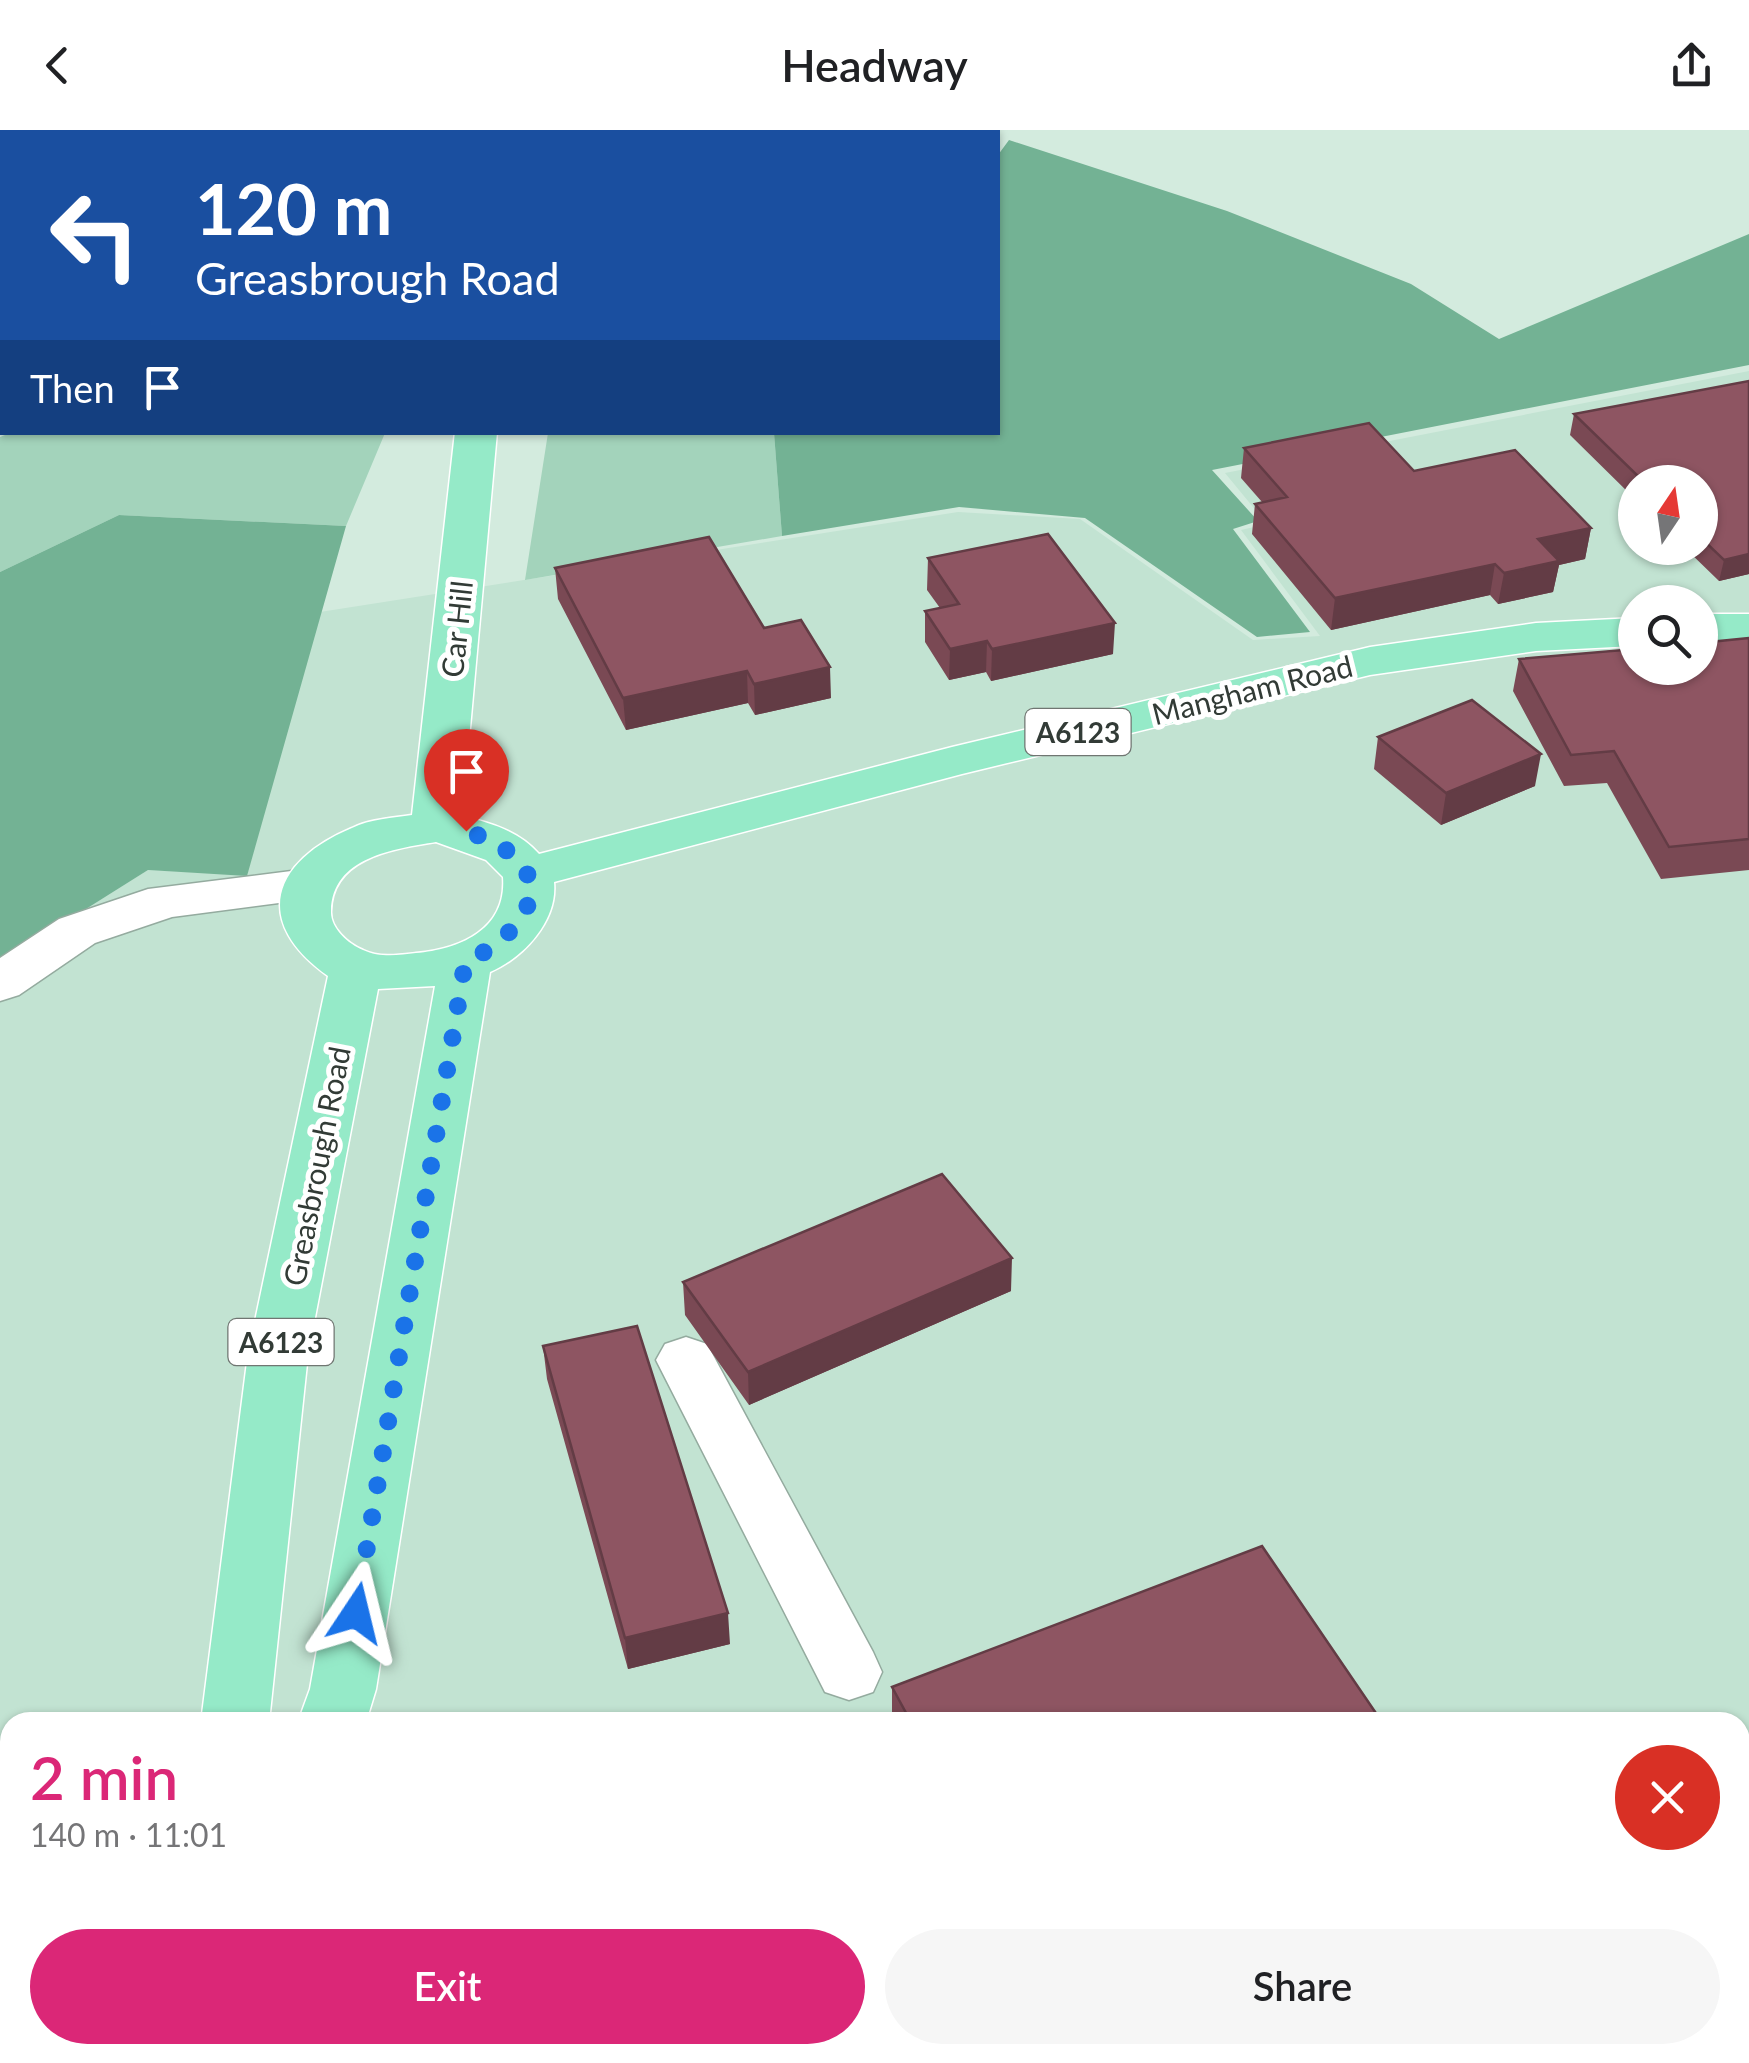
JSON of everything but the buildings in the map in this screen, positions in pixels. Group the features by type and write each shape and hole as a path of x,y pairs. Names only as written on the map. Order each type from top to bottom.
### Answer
{"main road":[{"name":"Car Hill","path":"436,826 476,435"},
{"path":"1718,628 1749,628"},
{"name":"Mangham Road","path":"528,873 952,762 1370,661 1536,637 1618,633"},
{"path":"436,826 494,840 514,855 528,873 531,898 521,922 498,946 465,963 429,972 391,973 356,967 327,952 308,932 301,909 307,885 322,865 358,842 404,828 436,826"},
{"path":"336,1712 344,1689 465,963"},
{"name":"Greasbrough Road","path":"236,1712 278,1354 356,967"}],"street":[{"path":"0,982 77,930 166,901 307,885"},
{"path":"686,1360 849,1672"}],"shaded area":[{"path":"1749,371 1749,1712 0,1712 0,963 148,870 247,875 320,612 958,512 1080,519 1253,640 1320,636 1241,530 1267,524 1225,473"},
{"path":"384,435 346,526 119,515 0,572 0,437"},
{"path":"548,435 774,435 782,536 525,580"}],"green space":[{"path":"1009,140 1227,211 1411,284 1499,339 1749,234 1749,365 1212,470 1258,521 1233,529 1310,632 1257,637 1085,518 959,507 782,536 774,435 1000,435 1000,152"},
{"path":"119,515 346,526 247,876 148,870 0,963 0,572"}],"route":[{"path":"356,1613 465,963 498,946 521,922 531,898 528,873 514,855 494,840 466,831"}]}
